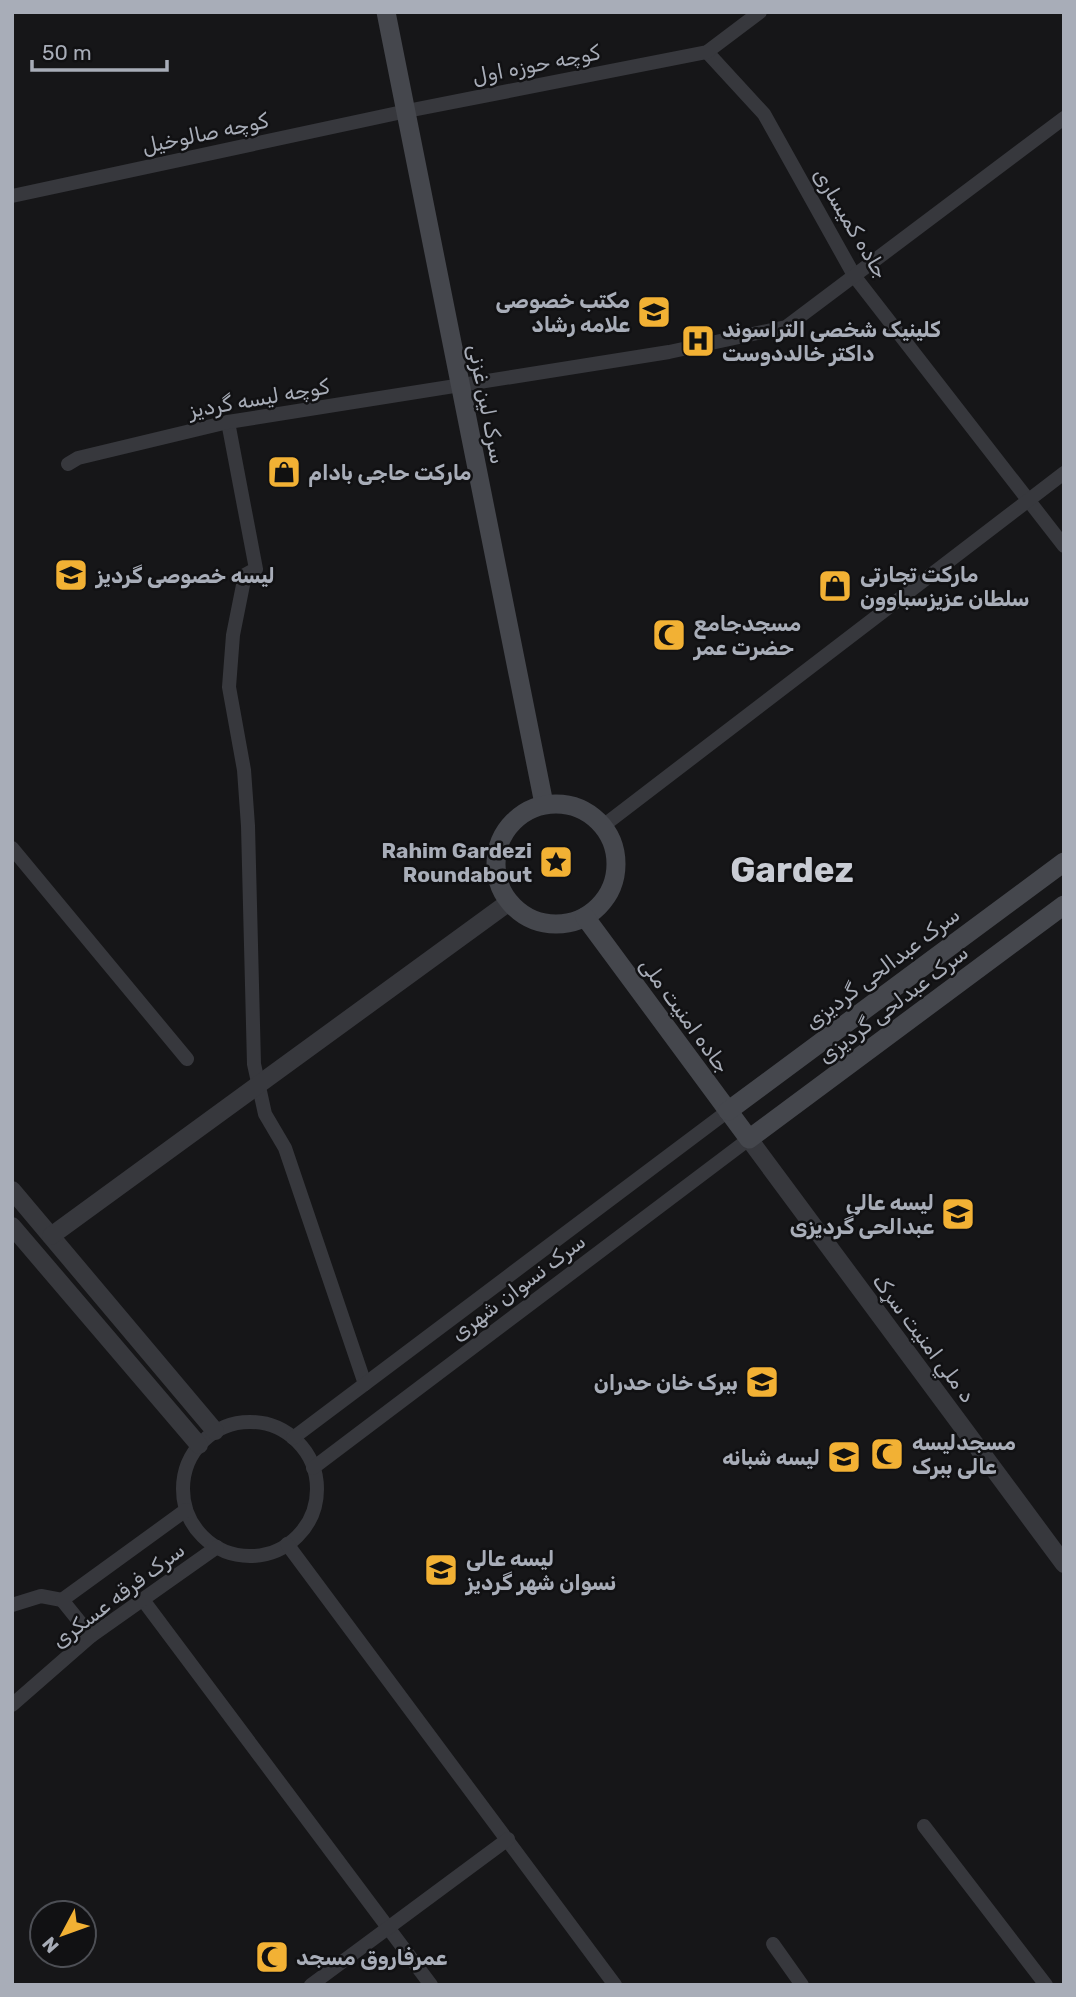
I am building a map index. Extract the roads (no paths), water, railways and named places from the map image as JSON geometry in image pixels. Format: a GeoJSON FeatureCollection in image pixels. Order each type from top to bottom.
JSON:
{"type":"FeatureCollection","features":[{"type":"Feature","properties":{"kind":"main road","name":"سرک لین غزنی"},"geometry":{"type":"LineString","coordinates":[[386,12],[544,804]]}},
{"type":"Feature","properties":{"kind":"main road"},"geometry":{"type":"LineString","coordinates":[[544,804],[566,804],[587,812],[603,826],[613,845],[617,866],[612,887],[601,904],[585,917],[565,924],[544,923],[524,916],[509,902],[499,884],[495,863],[499,843],[509,825],[525,811],[544,804]]}},
{"type":"Feature","properties":{"kind":"main road","name":"سرک عبدالحی گردیزی"},"geometry":{"type":"LineString","coordinates":[[728,1111],[1064,862]]}},
{"type":"Feature","properties":{"kind":"main road","name":"سرک عبدلحی گردیزی"},"geometry":{"type":"LineString","coordinates":[[748,1139],[1064,905]]}},
{"type":"Feature","properties":{"kind":"main road","name":"جاده امنیت ملی"},"geometry":{"type":"LineString","coordinates":[[585,917],[748,1139]]}},
{"type":"Feature","properties":{"kind":"street"},"geometry":{"type":"LineString","coordinates":[[707,52],[760,12]]}},
{"type":"Feature","properties":{"kind":"street","name":"کوچه حوزه اول"},"geometry":{"type":"LineString","coordinates":[[407,111],[707,52]]}},
{"type":"Feature","properties":{"kind":"street","name":"جاده کمیساری"},"geometry":{"type":"LineString","coordinates":[[707,52],[764,114],[855,277],[1064,546]]}},
{"type":"Feature","properties":{"kind":"street","name":"کوچه صالوخیل"},"geometry":{"type":"LineString","coordinates":[[12,195],[407,111]]}},
{"type":"Feature","properties":{"kind":"street","name":"کوچه لیسه گردیز"},"geometry":{"type":"LineString","coordinates":[[68,464],[78,458],[228,422],[669,352],[786,327],[1064,118]]}},
{"type":"Feature","properties":{"kind":"street"},"geometry":{"type":"LineString","coordinates":[[228,422],[256,569],[245,575],[233,635],[229,687],[244,769],[248,826],[254,1064],[265,1114],[285,1148],[365,1384]]}},
{"type":"Feature","properties":{"kind":"street"},"geometry":{"type":"LineString","coordinates":[[603,826],[1064,473]]}},
{"type":"Feature","properties":{"kind":"street"},"geometry":{"type":"LineString","coordinates":[[12,848],[187,1059]]}},
{"type":"Feature","properties":{"kind":"street"},"geometry":{"type":"LineString","coordinates":[[51,1236],[509,902]]}},
{"type":"Feature","properties":{"kind":"street","name":"سرک نسوان شهری"},"geometry":{"type":"LineString","coordinates":[[293,1438],[728,1111]]}},
{"type":"Feature","properties":{"kind":"street","name":"سرک نسوان شهری"},"geometry":{"type":"LineString","coordinates":[[313,1468],[748,1139]]}},
{"type":"Feature","properties":{"kind":"street","name":"د ملي امنیت سړک"},"geometry":{"type":"LineString","coordinates":[[748,1139],[1064,1564]]}},
{"type":"Feature","properties":{"kind":"street"},"geometry":{"type":"LineString","coordinates":[[12,1190],[215,1431]]}},
{"type":"Feature","properties":{"kind":"street"},"geometry":{"type":"LineString","coordinates":[[12,1226],[199,1445]]}},
{"type":"Feature","properties":{"kind":"street"},"geometry":{"type":"LineString","coordinates":[[255,1422],[275,1427],[293,1438],[305,1451],[313,1468],[317,1487],[315,1506],[307,1524],[287,1544],[266,1554],[250,1556],[217,1547],[199,1531],[186,1510],[184,1476],[199,1445],[215,1431],[234,1423],[255,1422]]}},
{"type":"Feature","properties":{"kind":"street"},"geometry":{"type":"LineString","coordinates":[[62,1600],[186,1510]]}},
{"type":"Feature","properties":{"kind":"street"},"geometry":{"type":"LineString","coordinates":[[287,1544],[615,1985]]}},
{"type":"Feature","properties":{"kind":"street","name":"سرک فرقه عسکری"},"geometry":{"type":"LineString","coordinates":[[12,1705],[91,1636],[217,1547]]}},
{"type":"Feature","properties":{"kind":"street"},"geometry":{"type":"LineString","coordinates":[[12,1605],[41,1596],[62,1600],[91,1636]]}},
{"type":"Feature","properties":{"kind":"street"},"geometry":{"type":"LineString","coordinates":[[143,1600],[431,1985]]}},
{"type":"Feature","properties":{"kind":"street"},"geometry":{"type":"LineString","coordinates":[[924,1826],[1046,1985]]}},
{"type":"Feature","properties":{"kind":"street"},"geometry":{"type":"LineString","coordinates":[[311,1985],[508,1839]]}},
{"type":"Feature","properties":{"kind":"street"},"geometry":{"type":"LineString","coordinates":[[773,1944],[802,1985]]}},
{"type":"Feature","properties":{"kind":"place","name":"مکتب خصوصی علامه رشاد"},"geometry":{"type":"Point","coordinates":[654,312]}},
{"type":"Feature","properties":{"kind":"place","name":"کلینیک شخصی التراسوند داکتر خالددوست"},"geometry":{"type":"Point","coordinates":[698,341]}},
{"type":"Feature","properties":{"kind":"place","name":"مارکت حاجی بادام"},"geometry":{"type":"Point","coordinates":[284,472]}},
{"type":"Feature","properties":{"kind":"place","name":"لیسه خصوصی گردیز"},"geometry":{"type":"Point","coordinates":[71,575]}},
{"type":"Feature","properties":{"kind":"place","name":"مارکت تجارتی سلطان عزیزسباوون"},"geometry":{"type":"Point","coordinates":[835,586]}},
{"type":"Feature","properties":{"kind":"place","name":"مسجدجامع حضرت عمر"},"geometry":{"type":"Point","coordinates":[669,635]}},
{"type":"Feature","properties":{"kind":"place","name":"Rahim Gardezi Roundabout"},"geometry":{"type":"Point","coordinates":[556,862]}},
{"type":"Feature","properties":{"kind":"place","name":"لیسه عالی عبدالحی گردیزی"},"geometry":{"type":"Point","coordinates":[958,1214]}},
{"type":"Feature","properties":{"kind":"place","name":"ببرک خان حدران"},"geometry":{"type":"Point","coordinates":[762,1382]}},
{"type":"Feature","properties":{"kind":"place","name":"مسجدلیسه عالی ببرک"},"geometry":{"type":"Point","coordinates":[887,1454]}},
{"type":"Feature","properties":{"kind":"place","name":"لیسه شبانه"},"geometry":{"type":"Point","coordinates":[844,1457]}},
{"type":"Feature","properties":{"kind":"place","name":"لیسه عالی نسوان شهر گردیز"},"geometry":{"type":"Point","coordinates":[441,1570]}},
{"type":"Feature","properties":{"kind":"place","name":"عمرفاروق مسجد"},"geometry":{"type":"Point","coordinates":[272,1957]}},
{"type":"Feature","properties":{"kind":"district","name":"Gardez"},"geometry":{"type":"Point","coordinates":[792,870]}}]}
